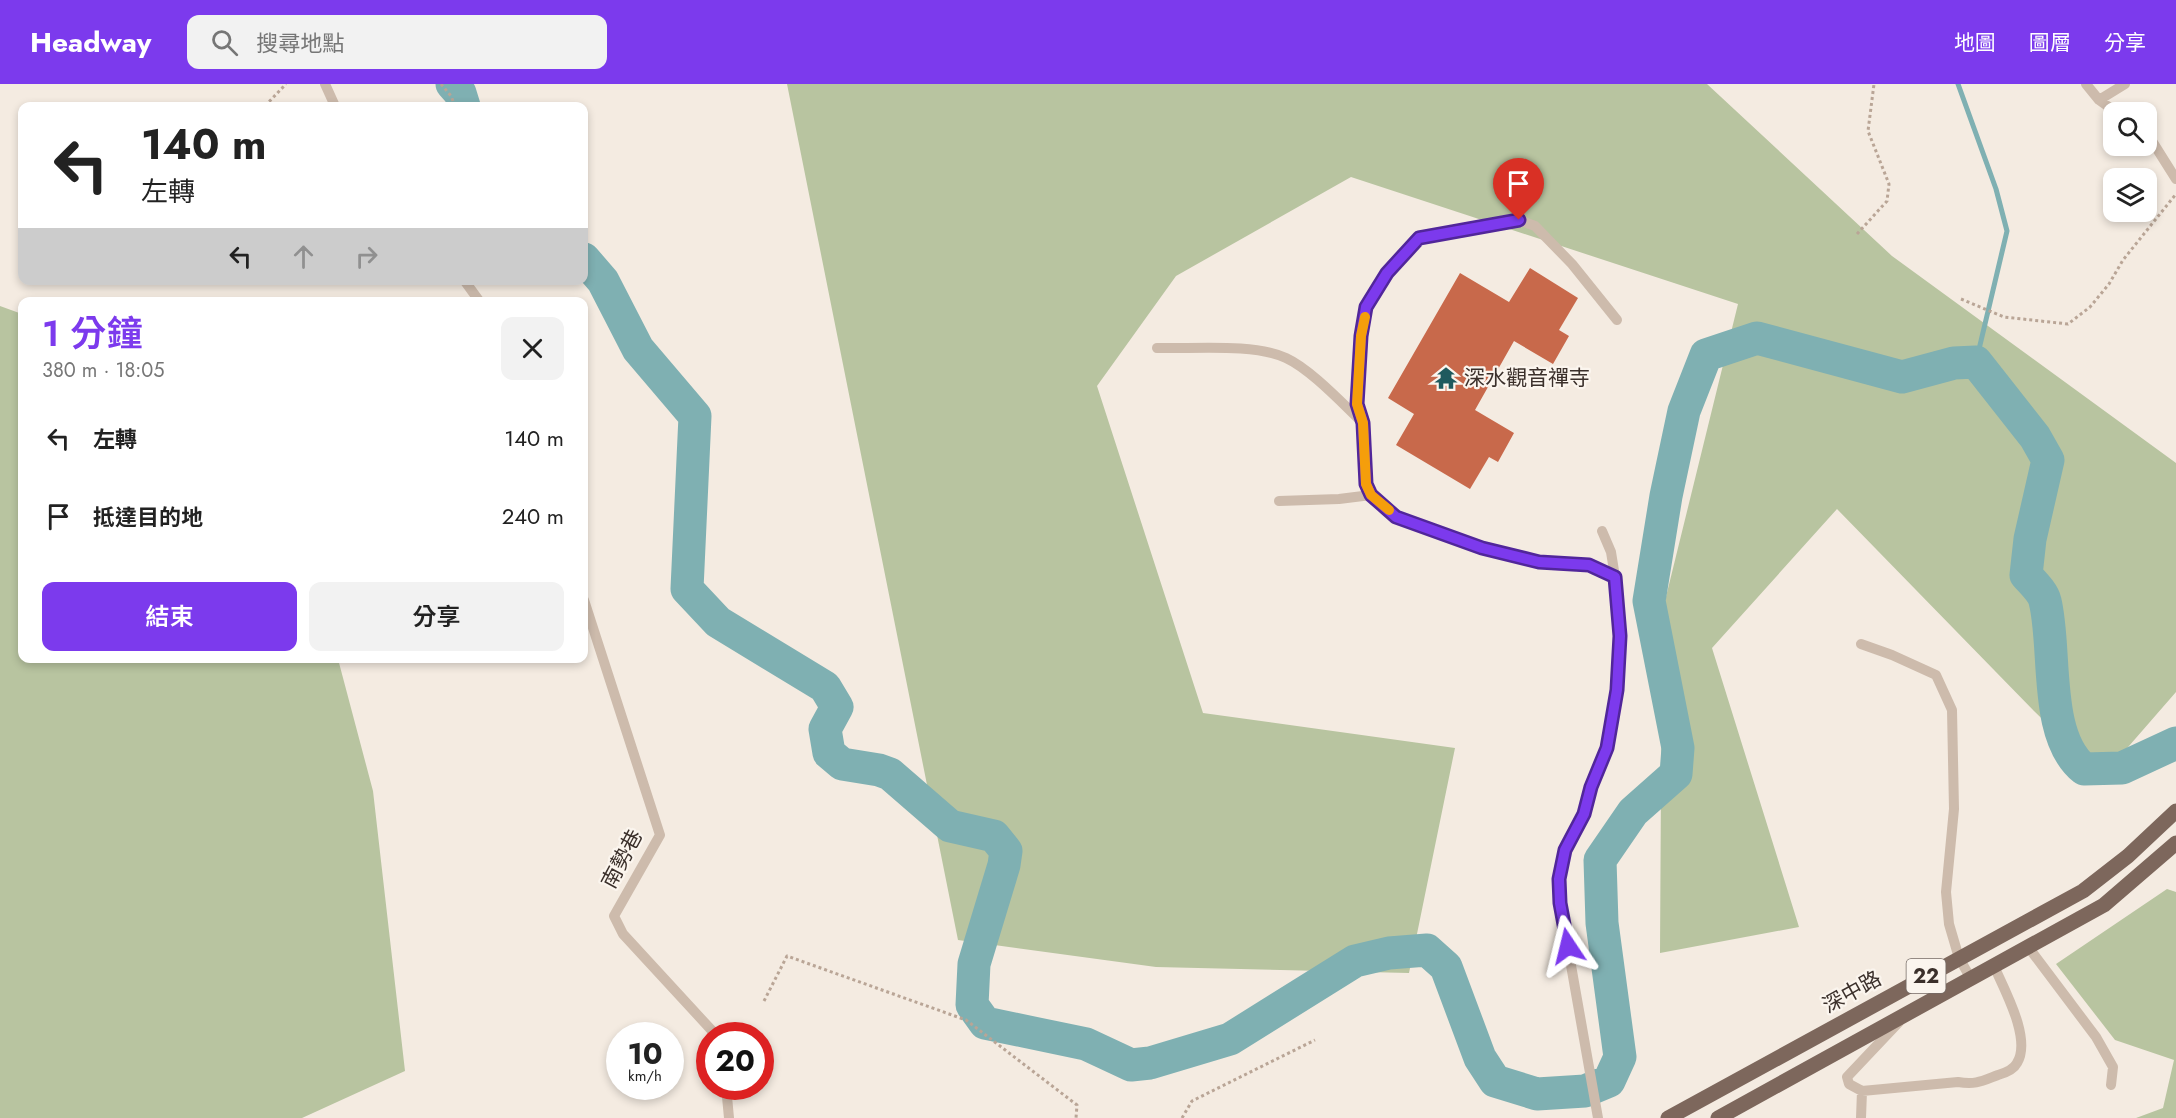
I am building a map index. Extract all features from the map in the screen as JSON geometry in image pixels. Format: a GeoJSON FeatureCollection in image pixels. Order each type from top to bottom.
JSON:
{"type":"FeatureCollection","features":[{"type":"Feature","properties":{"kind":"main road","name":"深中路"},"geometry":{"type":"LineString","coordinates":[[1668,1118],[2083,891],[2128,856],[2173,814]]}},
{"type":"Feature","properties":{"kind":"main road","name":"22"},"geometry":{"type":"LineString","coordinates":[[1718,1118],[2104,905],[2176,843]]}},
{"type":"Feature","properties":{"kind":"lane"},"geometry":{"type":"LineString","coordinates":[[325,84],[333,102]]}},
{"type":"Feature","properties":{"kind":"lane"},"geometry":{"type":"LineString","coordinates":[[2086,84],[2103,103]]}},
{"type":"Feature","properties":{"kind":"lane"},"geometry":{"type":"LineString","coordinates":[[2099,100],[2125,84]]}},
{"type":"Feature","properties":{"kind":"lane"},"geometry":{"type":"LineString","coordinates":[[2157,149],[2176,178]]}},
{"type":"Feature","properties":{"kind":"lane"},"geometry":{"type":"LineString","coordinates":[[1615,577],[1589,565],[1539,562],[1482,548],[1396,517],[1371,495],[1366,484],[1363,423],[1357,404],[1361,336],[1366,307],[1387,273],[1419,238],[1519,220],[1534,226],[1572,264],[1617,320]]}},
{"type":"Feature","properties":{"kind":"lane"},"geometry":{"type":"LineString","coordinates":[[1157,348],[1260,350],[1287,358],[1320,383],[1363,423]]}},
{"type":"Feature","properties":{"kind":"lane"},"geometry":{"type":"LineString","coordinates":[[1279,501],[1339,499],[1371,495]]}},
{"type":"Feature","properties":{"kind":"lane"},"geometry":{"type":"LineString","coordinates":[[1598,1118],[1560,903],[1559,879],[1565,850],[1584,814],[1591,787],[1607,748],[1617,690],[1620,636],[1615,577],[1611,552],[1602,531]]}},
{"type":"Feature","properties":{"kind":"lane","name":"南勢巷"},"geometry":{"type":"LineString","coordinates":[[588,612],[660,835],[614,916],[623,934],[704,1022]]}},
{"type":"Feature","properties":{"kind":"lane"},"geometry":{"type":"LineString","coordinates":[[1861,644],[1936,675],[1952,710],[1954,809],[1946,892],[1949,924],[1959,958],[1970,977]]}},
{"type":"Feature","properties":{"kind":"lane"},"geometry":{"type":"LineString","coordinates":[[2029,948],[2096,1037],[2113,1067],[2111,1085]]}},
{"type":"Feature","properties":{"kind":"lane"},"geometry":{"type":"LineString","coordinates":[[1910,1011],[1847,1077],[1849,1084],[1862,1091],[1959,1082],[1973,1085],[2007,1072],[2017,1064],[2022,1051],[2014,1011],[1994,966]]}},
{"type":"Feature","properties":{"kind":"lane"},"geometry":{"type":"LineString","coordinates":[[1861,1118],[1862,1091]]}},
{"type":"Feature","properties":{"kind":"lane"},"geometry":{"type":"LineString","coordinates":[[727,1100],[729,1118]]}},
{"type":"Feature","properties":{"kind":"path"},"geometry":{"type":"LineString","coordinates":[[269,102],[286,84]]}},
{"type":"Feature","properties":{"kind":"path"},"geometry":{"type":"LineString","coordinates":[[441,84],[453,102]]}},
{"type":"Feature","properties":{"kind":"path"},"geometry":{"type":"LineString","coordinates":[[1857,234],[1887,201],[1889,184],[1868,131],[1874,84]]}},
{"type":"Feature","properties":{"kind":"path"},"geometry":{"type":"LineString","coordinates":[[1961,299],[2004,317],[2068,324],[2090,307],[2109,284],[2123,260],[2176,194]]}},
{"type":"Feature","properties":{"kind":"path"},"geometry":{"type":"LineString","coordinates":[[764,1001],[787,956],[966,1020],[1077,1105],[1076,1118]]}},
{"type":"Feature","properties":{"kind":"path"},"geometry":{"type":"LineString","coordinates":[[1182,1118],[1192,1101],[1315,1040]]}},
{"type":"Feature","properties":{"kind":"green space"},"geometry":{"type":"Polygon","coordinates":[[[787,84],[1707,84],[1892,256],[2176,463],[2176,692],[2102,777],[2034,711],[1837,509],[1712,648],[1799,927],[1660,953],[1662,613],[1738,304],[1351,177],[1176,276],[1097,386],[1203,713],[1455,748],[1409,973],[1156,967],[958,940],[787,84]]]}},
{"type":"Feature","properties":{"kind":"green space"},"geometry":{"type":"Polygon","coordinates":[[[0,306],[18,313],[18,663],[339,663],[373,791],[405,1071],[302,1118],[0,1118],[0,306]]]}},
{"type":"Feature","properties":{"kind":"green space"},"geometry":{"type":"Polygon","coordinates":[[[2167,889],[2176,892],[2176,1118],[2136,1118],[2163,1108],[2174,1060],[2115,1040],[2056,964],[2167,889]]]}},
{"type":"Feature","properties":{"kind":"building","name":"深水觀音禪寺"},"geometry":{"type":"Polygon","coordinates":[[[1530,268],[1578,298],[1559,330],[1569,336],[1553,364],[1514,341],[1475,410],[1514,433],[1498,462],[1489,457],[1470,489],[1396,445],[1414,414],[1388,398],[1460,273],[1509,302],[1530,268]]]}},
{"type":"Feature","properties":{"kind":"waterway"},"geometry":{"type":"LineString","coordinates":[[452,84],[460,93],[463,102]]}},
{"type":"Feature","properties":{"kind":"waterway"},"geometry":{"type":"LineString","coordinates":[[1958,84],[1996,189],[2007,231],[1976,362]]}},
{"type":"Feature","properties":{"kind":"waterway"},"geometry":{"type":"LineString","coordinates":[[588,264],[603,281],[638,349],[695,416],[687,589],[718,622],[825,687],[837,707],[825,729],[829,753],[842,764],[890,774],[950,826],[994,836],[1006,851],[1004,865],[974,964],[972,1005],[985,1023],[1086,1044],[1131,1065],[1150,1063],[1230,1039],[1355,961],[1389,953],[1427,950],[1446,967],[1480,1058],[1495,1081],[1537,1094],[1585,1091],[1609,1081],[1620,1057],[1602,923],[1600,860],[1633,812],[1676,774],[1678,748],[1649,601],[1666,496],[1684,411],[1706,355],[1757,338],[1902,377],[1954,363],[1976,362],[2035,437],[2048,460],[2030,539],[2026,575],[2040,591],[2045,601],[2057,714],[2062,736],[2071,754],[2084,769],[2122,768],[2176,743]]}},
{"type":"Feature","properties":{"kind":"slow traffic"},"geometry":{"type":"LineString","coordinates":[[1365,317],[1361,336],[1357,404],[1363,423],[1366,484],[1371,495],[1389,510]]}},
{"type":"Feature","properties":{"kind":"place","name":"深水觀音禪寺"},"geometry":{"type":"Point","coordinates":[1446,378]}},
{"type":"Feature","properties":{"kind":"route"},"geometry":{"type":"LineString","coordinates":[[1519,220],[1419,238],[1387,273],[1366,307],[1361,336],[1357,404],[1363,423],[1366,484],[1371,495],[1396,517],[1482,548],[1539,562],[1589,565],[1615,577],[1620,636],[1617,690],[1607,748],[1591,787],[1584,814],[1565,850],[1559,879],[1560,903],[1568,946]]}}]}
